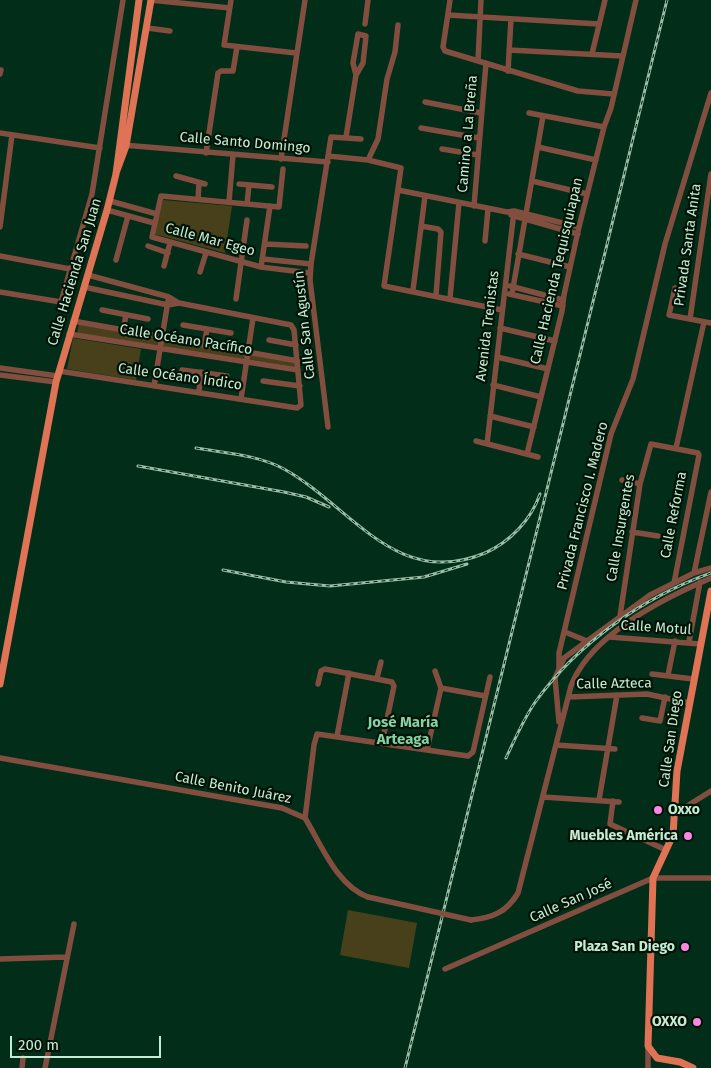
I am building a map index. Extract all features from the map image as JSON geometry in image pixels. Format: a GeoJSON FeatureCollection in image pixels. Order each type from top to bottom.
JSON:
{"type":"FeatureCollection","features":[{"type":"Feature","properties":{"kind":"main road","name":"Calle Hacienda San Juan"},"geometry":{"type":"LineString","coordinates":[[116,174],[118,145],[139,0]]}},
{"type":"Feature","properties":{"kind":"main road","name":"Calle Hacienda San Juan"},"geometry":{"type":"LineString","coordinates":[[0,684],[58,377],[110,201],[116,174],[126,146],[151,0]]}},
{"type":"Feature","properties":{"kind":"main road","name":"Calle San Diego"},"geometry":{"type":"LineString","coordinates":[[648,1046],[653,878],[673,835],[676,813],[677,771],[711,592]]}},
{"type":"Feature","properties":{"kind":"main road"},"geometry":{"type":"LineString","coordinates":[[648,1046],[657,1058],[680,1062],[693,1068]]}},
{"type":"Feature","properties":{"kind":"street"},"geometry":{"type":"LineString","coordinates":[[0,292],[61,302],[92,194],[123,0]]}},
{"type":"Feature","properties":{"kind":"street"},"geometry":{"type":"LineString","coordinates":[[151,0],[230,8]]}},
{"type":"Feature","properties":{"kind":"street"},"geometry":{"type":"LineString","coordinates":[[231,0],[223,43],[225,46],[296,53]]}},
{"type":"Feature","properties":{"kind":"street"},"geometry":{"type":"LineString","coordinates":[[281,159],[304,0]]}},
{"type":"Feature","properties":{"kind":"street"},"geometry":{"type":"LineString","coordinates":[[365,24],[368,0]]}},
{"type":"Feature","properties":{"kind":"street"},"geometry":{"type":"LineString","coordinates":[[450,0],[444,50],[578,91],[613,94]]}},
{"type":"Feature","properties":{"kind":"street"},"geometry":{"type":"LineString","coordinates":[[478,61],[481,0]]}},
{"type":"Feature","properties":{"kind":"street"},"geometry":{"type":"LineString","coordinates":[[592,54],[605,0]]}},
{"type":"Feature","properties":{"kind":"street","name":"Calle Hacienda Tequisquiapan"},"geometry":{"type":"LineString","coordinates":[[527,454],[555,341],[578,231],[604,127],[611,108],[636,0]]}},
{"type":"Feature","properties":{"kind":"street"},"geometry":{"type":"LineString","coordinates":[[448,15],[599,24]]}},
{"type":"Feature","properties":{"kind":"street"},"geometry":{"type":"LineString","coordinates":[[508,71],[511,19]]}},
{"type":"Feature","properties":{"kind":"street"},"geometry":{"type":"LineString","coordinates":[[368,160],[378,140],[387,79],[395,52],[398,25]]}},
{"type":"Feature","properties":{"kind":"street"},"geometry":{"type":"LineString","coordinates":[[146,28],[170,31]]}},
{"type":"Feature","properties":{"kind":"street"},"geometry":{"type":"LineString","coordinates":[[356,75],[353,65],[358,34],[366,36],[364,55],[362,66],[356,75],[346,138],[361,139]]}},
{"type":"Feature","properties":{"kind":"street"},"geometry":{"type":"LineString","coordinates":[[206,152],[218,74],[221,71],[233,71],[237,47]]}},
{"type":"Feature","properties":{"kind":"street"},"geometry":{"type":"LineString","coordinates":[[509,50],[622,56]]}},
{"type":"Feature","properties":{"kind":"street"},"geometry":{"type":"LineString","coordinates":[[354,54],[364,55]]}},
{"type":"Feature","properties":{"kind":"street","name":"Camino a La Breña"},"geometry":{"type":"LineString","coordinates":[[474,206],[486,63]]}},
{"type":"Feature","properties":{"kind":"street"},"geometry":{"type":"LineString","coordinates":[[0,74],[1,70]]}},
{"type":"Feature","properties":{"kind":"street","name":"Privada Francisco I. Madero"},"geometry":{"type":"LineString","coordinates":[[560,729],[556,678],[559,653],[611,434],[632,379],[665,244],[711,94]]}},
{"type":"Feature","properties":{"kind":"street"},"geometry":{"type":"LineString","coordinates":[[425,102],[481,113]]}},
{"type":"Feature","properties":{"kind":"street"},"geometry":{"type":"LineString","coordinates":[[529,113],[604,127]]}},
{"type":"Feature","properties":{"kind":"street"},"geometry":{"type":"LineString","coordinates":[[512,294],[543,116]]}},
{"type":"Feature","properties":{"kind":"street"},"geometry":{"type":"LineString","coordinates":[[421,128],[479,138]]}},
{"type":"Feature","properties":{"kind":"street"},"geometry":{"type":"LineString","coordinates":[[0,133],[100,148]]}},
{"type":"Feature","properties":{"kind":"street"},"geometry":{"type":"LineString","coordinates":[[0,227],[12,135]]}},
{"type":"Feature","properties":{"kind":"street","name":"Calle San Agustín"},"geometry":{"type":"LineString","coordinates":[[328,427],[310,273],[331,136],[346,138]]}},
{"type":"Feature","properties":{"kind":"street","name":"Calle Santo Domingo"},"geometry":{"type":"LineString","coordinates":[[118,145],[281,159],[368,160],[399,167],[401,170],[398,190]]}},
{"type":"Feature","properties":{"kind":"street"},"geometry":{"type":"LineString","coordinates":[[538,146],[596,160]]}},
{"type":"Feature","properties":{"kind":"street"},"geometry":{"type":"LineString","coordinates":[[442,149],[478,155]]}},
{"type":"Feature","properties":{"kind":"street"},"geometry":{"type":"LineString","coordinates":[[229,202],[233,155]]}},
{"type":"Feature","properties":{"kind":"street"},"geometry":{"type":"LineString","coordinates":[[107,210],[154,223],[161,196],[270,206],[280,205],[282,169]]}},
{"type":"Feature","properties":{"kind":"street","name":"Privada Santa Anita"},"geometry":{"type":"LineString","coordinates":[[690,319],[711,174]]}},
{"type":"Feature","properties":{"kind":"street"},"geometry":{"type":"LineString","coordinates":[[176,176],[202,184],[198,200]]}},
{"type":"Feature","properties":{"kind":"street"},"geometry":{"type":"LineString","coordinates":[[532,181],[587,194]]}},
{"type":"Feature","properties":{"kind":"street"},"geometry":{"type":"LineString","coordinates":[[239,184],[272,187]]}},
{"type":"Feature","properties":{"kind":"street"},"geometry":{"type":"LineString","coordinates":[[247,204],[249,185]]}},
{"type":"Feature","properties":{"kind":"street"},"geometry":{"type":"LineString","coordinates":[[502,310],[413,290],[384,286],[398,190],[507,212],[578,231]]}},
{"type":"Feature","properties":{"kind":"street"},"geometry":{"type":"LineString","coordinates":[[413,290],[425,196]]}},
{"type":"Feature","properties":{"kind":"street"},"geometry":{"type":"LineString","coordinates":[[110,201],[157,214]]}},
{"type":"Feature","properties":{"kind":"street"},"geometry":{"type":"LineString","coordinates":[[450,298],[459,203]]}},
{"type":"Feature","properties":{"kind":"street"},"geometry":{"type":"LineString","coordinates":[[261,268],[270,206]]}},
{"type":"Feature","properties":{"kind":"street"},"geometry":{"type":"LineString","coordinates":[[485,241],[488,208]]}},
{"type":"Feature","properties":{"kind":"street","name":"Avenida Trenistas"},"geometry":{"type":"LineString","coordinates":[[487,444],[514,214]]}},
{"type":"Feature","properties":{"kind":"street"},"geometry":{"type":"LineString","coordinates":[[116,260],[128,216]]}},
{"type":"Feature","properties":{"kind":"street"},"geometry":{"type":"LineString","coordinates":[[236,299],[247,220]]}},
{"type":"Feature","properties":{"kind":"street","name":"Calle Mar Egeo"},"geometry":{"type":"LineString","coordinates":[[154,223],[152,237],[170,243],[261,268],[310,273]]}},
{"type":"Feature","properties":{"kind":"street"},"geometry":{"type":"LineString","coordinates":[[421,226],[438,229],[441,232],[436,295]]}},
{"type":"Feature","properties":{"kind":"street"},"geometry":{"type":"LineString","coordinates":[[164,266],[170,243]]}},
{"type":"Feature","properties":{"kind":"street"},"geometry":{"type":"LineString","coordinates":[[265,244],[306,246]]}},
{"type":"Feature","properties":{"kind":"street"},"geometry":{"type":"LineString","coordinates":[[148,246],[168,253]]}},
{"type":"Feature","properties":{"kind":"street"},"geometry":{"type":"LineString","coordinates":[[200,272],[206,253]]}},
{"type":"Feature","properties":{"kind":"street"},"geometry":{"type":"LineString","coordinates":[[518,254],[570,267]]}},
{"type":"Feature","properties":{"kind":"street"},"geometry":{"type":"LineString","coordinates":[[0,256],[70,269]]}},
{"type":"Feature","properties":{"kind":"street"},"geometry":{"type":"LineString","coordinates":[[263,259],[311,264]]}},
{"type":"Feature","properties":{"kind":"street"},"geometry":{"type":"LineString","coordinates":[[88,275],[169,297],[179,303],[291,325],[294,330],[300,386],[263,381]]}},
{"type":"Feature","properties":{"kind":"street"},"geometry":{"type":"LineString","coordinates":[[505,285],[563,303]]}},
{"type":"Feature","properties":{"kind":"street"},"geometry":{"type":"LineString","coordinates":[[84,287],[168,305],[179,303]]}},
{"type":"Feature","properties":{"kind":"street"},"geometry":{"type":"LineString","coordinates":[[675,288],[669,315],[708,322],[676,448]]}},
{"type":"Feature","properties":{"kind":"street"},"geometry":{"type":"LineString","coordinates":[[504,293],[563,303]]}},
{"type":"Feature","properties":{"kind":"street"},"geometry":{"type":"LineString","coordinates":[[154,386],[169,297]]}},
{"type":"Feature","properties":{"kind":"street"},"geometry":{"type":"LineString","coordinates":[[102,310],[148,319]]}},
{"type":"Feature","properties":{"kind":"street"},"geometry":{"type":"LineString","coordinates":[[123,331],[126,315]]}},
{"type":"Feature","properties":{"kind":"street"},"geometry":{"type":"LineString","coordinates":[[241,399],[253,318]]}},
{"type":"Feature","properties":{"kind":"street","name":"Calle Océano Pacífico"},"geometry":{"type":"LineString","coordinates":[[73,321],[162,339],[298,361]]}},
{"type":"Feature","properties":{"kind":"street"},"geometry":{"type":"LineString","coordinates":[[183,326],[231,333]]}},
{"type":"Feature","properties":{"kind":"street"},"geometry":{"type":"LineString","coordinates":[[500,328],[555,341]]}},
{"type":"Feature","properties":{"kind":"street"},"geometry":{"type":"LineString","coordinates":[[204,346],[207,330]]}},
{"type":"Feature","properties":{"kind":"street","name":"Calle Océano Pacífico"},"geometry":{"type":"LineString","coordinates":[[70,334],[298,370]]}},
{"type":"Feature","properties":{"kind":"street"},"geometry":{"type":"LineString","coordinates":[[270,340],[296,346]]}},
{"type":"Feature","properties":{"kind":"street"},"geometry":{"type":"LineString","coordinates":[[497,357],[548,369]]}},
{"type":"Feature","properties":{"kind":"street"},"geometry":{"type":"LineString","coordinates":[[0,368],[58,377]]}},
{"type":"Feature","properties":{"kind":"street"},"geometry":{"type":"LineString","coordinates":[[182,370],[227,376]]}},
{"type":"Feature","properties":{"kind":"street"},"geometry":{"type":"LineString","coordinates":[[199,392],[201,372]]}},
{"type":"Feature","properties":{"kind":"street"},"geometry":{"type":"LineString","coordinates":[[0,375],[58,377]]}},
{"type":"Feature","properties":{"kind":"street","name":"Calle Océano Índico"},"geometry":{"type":"LineString","coordinates":[[58,377],[154,386],[297,408],[302,405],[300,386]]}},
{"type":"Feature","properties":{"kind":"street"},"geometry":{"type":"LineString","coordinates":[[493,385],[541,397]]}},
{"type":"Feature","properties":{"kind":"street"},"geometry":{"type":"LineString","coordinates":[[490,416],[534,427]]}},
{"type":"Feature","properties":{"kind":"street"},"geometry":{"type":"LineString","coordinates":[[476,441],[538,457]]}},
{"type":"Feature","properties":{"kind":"street","name":"Calle Insurgentes"},"geometry":{"type":"LineString","coordinates":[[620,616],[640,484],[651,444],[676,448]]}},
{"type":"Feature","properties":{"kind":"street","name":"Calle Reforma"},"geometry":{"type":"LineString","coordinates":[[674,583],[698,453],[676,448]]}},
{"type":"Feature","properties":{"kind":"street"},"geometry":{"type":"LineString","coordinates":[[622,480],[640,484]]}},
{"type":"Feature","properties":{"kind":"street"},"geometry":{"type":"LineString","coordinates":[[694,573],[711,492]]}},
{"type":"Feature","properties":{"kind":"street"},"geometry":{"type":"LineString","coordinates":[[632,532],[658,536]]}},
{"type":"Feature","properties":{"kind":"street"},"geometry":{"type":"LineString","coordinates":[[558,668],[564,658],[650,595],[694,573],[711,568]]}},
{"type":"Feature","properties":{"kind":"street","name":"Calle Benito Juárez"},"geometry":{"type":"LineString","coordinates":[[0,758],[282,808],[305,818],[345,883],[356,892],[368,897],[471,920],[493,917],[512,904],[522,882],[560,729],[574,679],[582,664],[610,637],[652,605],[711,578]]}},
{"type":"Feature","properties":{"kind":"street"},"geometry":{"type":"LineString","coordinates":[[689,642],[700,582]]}},
{"type":"Feature","properties":{"kind":"street"},"geometry":{"type":"LineString","coordinates":[[565,632],[587,641]]}},
{"type":"Feature","properties":{"kind":"street","name":"Calle Motul"},"geometry":{"type":"LineString","coordinates":[[610,637],[700,644]]}},
{"type":"Feature","properties":{"kind":"street"},"geometry":{"type":"LineString","coordinates":[[668,675],[675,641]]}},
{"type":"Feature","properties":{"kind":"street"},"geometry":{"type":"LineString","coordinates":[[377,678],[381,662]]}},
{"type":"Feature","properties":{"kind":"street"},"geometry":{"type":"LineString","coordinates":[[318,684],[320,671],[325,669],[388,680],[394,686],[382,743]]}},
{"type":"Feature","properties":{"kind":"street"},"geometry":{"type":"LineString","coordinates":[[427,750],[441,688],[435,671]]}},
{"type":"Feature","properties":{"kind":"street"},"geometry":{"type":"LineString","coordinates":[[337,736],[349,673]]}},
{"type":"Feature","properties":{"kind":"street"},"geometry":{"type":"LineString","coordinates":[[652,674],[693,679]]}},
{"type":"Feature","properties":{"kind":"street"},"geometry":{"type":"LineString","coordinates":[[305,818],[317,734],[468,756],[490,677]]}},
{"type":"Feature","properties":{"kind":"street"},"geometry":{"type":"LineString","coordinates":[[441,688],[485,696]]}},
{"type":"Feature","properties":{"kind":"street","name":"Calle Azteca"},"geometry":{"type":"LineString","coordinates":[[569,697],[647,694],[689,703]]}},
{"type":"Feature","properties":{"kind":"street"},"geometry":{"type":"LineString","coordinates":[[599,800],[617,695]]}},
{"type":"Feature","properties":{"kind":"street"},"geometry":{"type":"LineString","coordinates":[[642,718],[660,721],[665,697]]}},
{"type":"Feature","properties":{"kind":"street"},"geometry":{"type":"LineString","coordinates":[[556,745],[615,749]]}},
{"type":"Feature","properties":{"kind":"street"},"geometry":{"type":"LineString","coordinates":[[676,813],[711,791]]}},
{"type":"Feature","properties":{"kind":"street"},"geometry":{"type":"LineString","coordinates":[[543,797],[616,801],[610,824],[666,850]]}},
{"type":"Feature","properties":{"kind":"street","name":"Calle San José"},"geometry":{"type":"LineString","coordinates":[[445,969],[653,878],[711,878]]}},
{"type":"Feature","properties":{"kind":"street"},"geometry":{"type":"LineString","coordinates":[[45,1068],[74,924]]}},
{"type":"Feature","properties":{"kind":"street"},"geometry":{"type":"LineString","coordinates":[[0,959],[66,957]]}},
{"type":"Feature","properties":{"kind":"street","name":"Calle San Diego"},"geometry":{"type":"LineString","coordinates":[[648,1046],[648,1068]]}},
{"type":"Feature","properties":{"kind":"street"},"geometry":{"type":"LineString","coordinates":[[22,1068],[23,1058]]}},
{"type":"Feature","properties":{"kind":"street"},"geometry":{"type":"LineString","coordinates":[[648,1058],[652,1068]]}},
{"type":"Feature","properties":{"kind":"shaded area"},"geometry":{"type":"Polygon","coordinates":[[[163,200],[232,206],[225,253],[154,234],[163,200]]]}},
{"type":"Feature","properties":{"kind":"shaded area"},"geometry":{"type":"Polygon","coordinates":[[[79,324],[296,363],[297,367],[77,333],[79,324]]]}},
{"type":"Feature","properties":{"kind":"shaded area"},"geometry":{"type":"Polygon","coordinates":[[[73,338],[141,349],[136,380],[67,369],[73,338]]]}},
{"type":"Feature","properties":{"kind":"shaded area"},"geometry":{"type":"Polygon","coordinates":[[[348,910],[417,923],[409,968],[340,955],[348,910]]]}},
{"type":"Feature","properties":{"kind":"railway"},"geometry":{"type":"LineString","coordinates":[[405,1068],[667,0]]}},
{"type":"Feature","properties":{"kind":"railway"},"geometry":{"type":"LineString","coordinates":[[196,448],[230,453],[274,464],[308,485],[376,539],[400,552],[425,561],[454,562],[485,553],[503,543],[525,521],[540,494]]}},
{"type":"Feature","properties":{"kind":"railway"},"geometry":{"type":"LineString","coordinates":[[138,466],[284,492],[306,497],[329,507]]}},
{"type":"Feature","properties":{"kind":"railway"},"geometry":{"type":"LineString","coordinates":[[223,570],[286,582],[330,586],[424,577],[467,564]]}},
{"type":"Feature","properties":{"kind":"railway"},"geometry":{"type":"LineString","coordinates":[[506,758],[536,701],[553,680],[592,641],[614,624],[661,595],[711,573]]}},
{"type":"Feature","properties":{"kind":"place","name":"Oxxo"},"geometry":{"type":"Point","coordinates":[658,810]}},
{"type":"Feature","properties":{"kind":"place","name":"Muebles América"},"geometry":{"type":"Point","coordinates":[688,836]}},
{"type":"Feature","properties":{"kind":"place","name":"Plaza San Diego"},"geometry":{"type":"Point","coordinates":[685,947]}},
{"type":"Feature","properties":{"kind":"place","name":"OXXO"},"geometry":{"type":"Point","coordinates":[697,1022]}},
{"type":"Feature","properties":{"kind":"district","name":"José María Arteaga"},"geometry":{"type":"Point","coordinates":[403,732]}}]}
